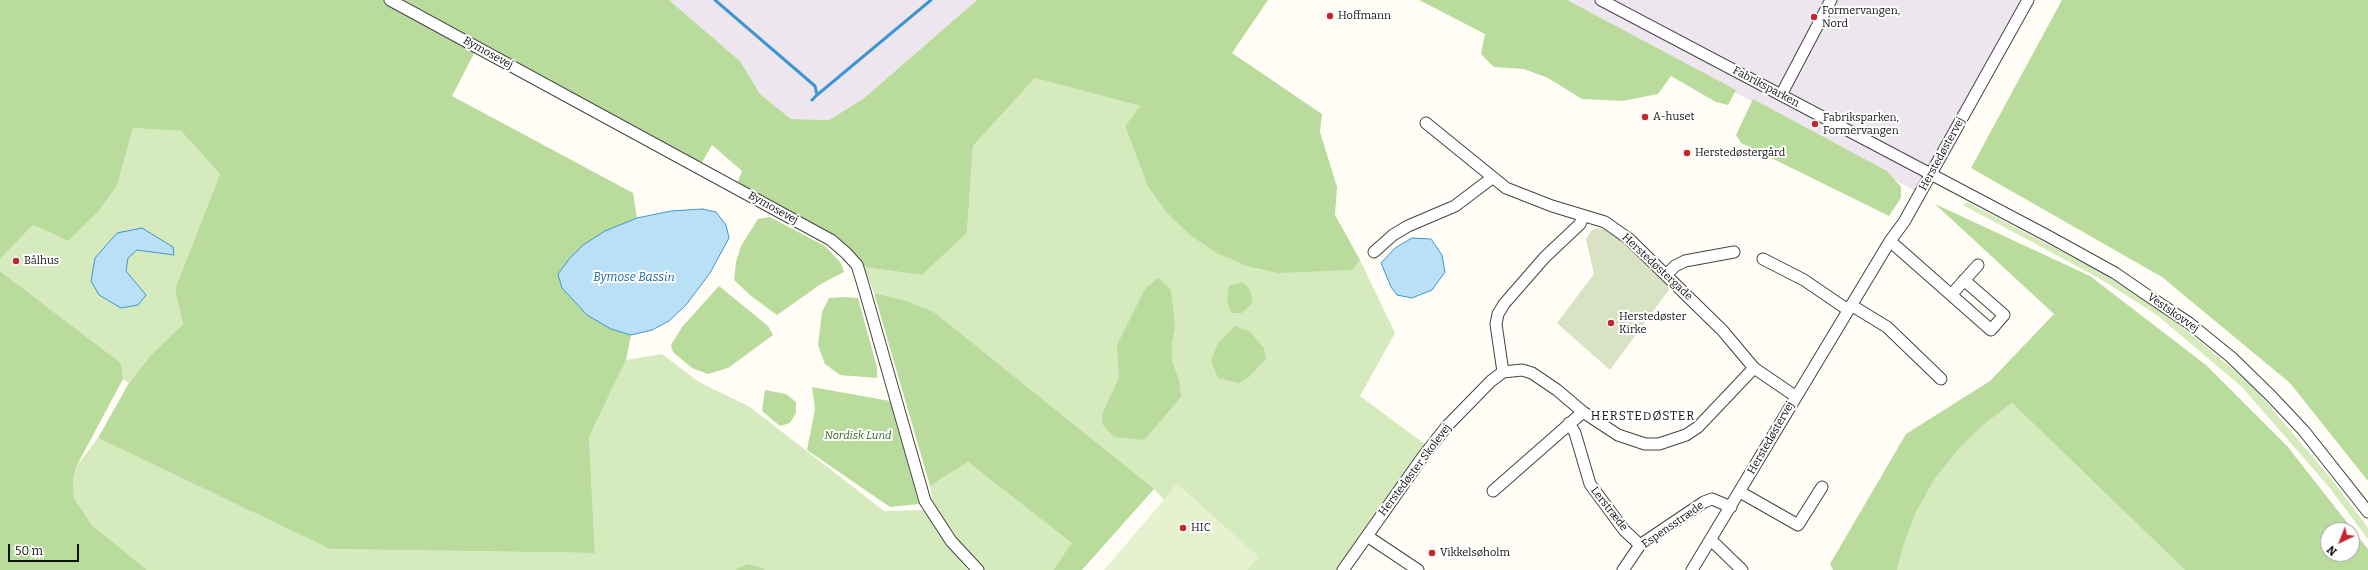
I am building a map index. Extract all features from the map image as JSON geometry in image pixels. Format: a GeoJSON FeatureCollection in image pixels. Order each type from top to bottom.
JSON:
{"type":"FeatureCollection","features":[{"type":"Feature","properties":{"kind":"street","name":"Bymosevej"},"geometry":{"type":"LineString","coordinates":[[390,0],[817,233],[846,253],[857,265],[925,501],[951,541],[978,570]]}},
{"type":"Feature","properties":{"kind":"street","name":"Fabriksparken"},"geometry":{"type":"LineString","coordinates":[[1601,0],[1931,174]]}},
{"type":"Feature","properties":{"kind":"street"},"geometry":{"type":"LineString","coordinates":[[1781,95],[1831,0]]}},
{"type":"Feature","properties":{"kind":"street","name":"Herstedøstervej"},"geometry":{"type":"LineString","coordinates":[[1692,570],[1740,492],[1795,396],[1890,241],[1904,222],[2028,0]]}},
{"type":"Feature","properties":{"kind":"street","name":"Herstedøstergade"},"geometry":{"type":"LineString","coordinates":[[1426,123],[1492,178],[1524,196],[1605,222],[1629,239],[1667,274],[1723,331],[1754,368],[1795,396]]}},
{"type":"Feature","properties":{"kind":"street","name":"Vestskovvej"},"geometry":{"type":"LineString","coordinates":[[1931,174],[2115,273],[2189,323],[2231,357],[2271,396],[2304,431],[2368,512]]}},
{"type":"Feature","properties":{"kind":"street"},"geometry":{"type":"LineString","coordinates":[[1374,252],[1394,235],[1408,226],[1455,206],[1492,178]]}},
{"type":"Feature","properties":{"kind":"street"},"geometry":{"type":"LineString","coordinates":[[1583,216],[1580,224],[1545,257],[1504,304],[1498,314],[1496,324],[1503,372],[1522,370],[1532,372],[1557,390],[1583,412],[1618,435],[1631,441],[1645,444],[1673,441],[1698,427],[1754,368]]}},
{"type":"Feature","properties":{"kind":"street"},"geometry":{"type":"LineString","coordinates":[[1890,241],[1991,330],[2004,315],[1964,280]]}},
{"type":"Feature","properties":{"kind":"street"},"geometry":{"type":"LineString","coordinates":[[1667,274],[1675,266],[1685,261],[1734,252]]}},
{"type":"Feature","properties":{"kind":"street"},"geometry":{"type":"LineString","coordinates":[[1762,259],[1804,280],[1850,308],[1887,327],[1941,379]]}},
{"type":"Feature","properties":{"kind":"street"},"geometry":{"type":"LineString","coordinates":[[1951,295],[1978,265]]}},
{"type":"Feature","properties":{"kind":"street","name":"Herstedøster Skolevej"},"geometry":{"type":"LineString","coordinates":[[1343,570],[1448,426],[1491,381],[1503,372]]}},
{"type":"Feature","properties":{"kind":"street"},"geometry":{"type":"LineString","coordinates":[[1493,491],[1583,412]]}},
{"type":"Feature","properties":{"kind":"street","name":"Lerstræde"},"geometry":{"type":"LineString","coordinates":[[1569,423],[1575,433],[1590,484],[1624,530],[1640,545]]}},
{"type":"Feature","properties":{"kind":"street"},"geometry":{"type":"LineString","coordinates":[[1740,492],[1798,525],[1822,487]]}},
{"type":"Feature","properties":{"kind":"street","name":"Espensstræde"},"geometry":{"type":"LineString","coordinates":[[1623,570],[1640,545],[1712,499],[1731,507]]}},
{"type":"Feature","properties":{"kind":"street"},"geometry":{"type":"LineString","coordinates":[[1367,536],[1418,570]]}},
{"type":"Feature","properties":{"kind":"street"},"geometry":{"type":"LineString","coordinates":[[1710,540],[1738,569]]}},
{"type":"Feature","properties":{"kind":"shaded area"},"geometry":{"type":"Polygon","coordinates":[[[669,0],[977,0],[863,99],[829,120],[791,119],[760,94],[740,61],[669,0]]]}},
{"type":"Feature","properties":{"kind":"shaded area"},"geometry":{"type":"Polygon","coordinates":[[[1559,0],[2031,0],[1924,196],[1755,103],[1559,0]]]}},
{"type":"Feature","properties":{"kind":"green space"},"geometry":{"type":"Polygon","coordinates":[[[0,0],[669,0],[740,61],[760,94],[791,119],[829,120],[863,99],[977,0],[1268,0],[1232,53],[1322,114],[1320,132],[1337,187],[1335,215],[1360,260],[1352,270],[1278,273],[1247,266],[1217,253],[1190,235],[1167,213],[1148,187],[1125,126],[1140,106],[1035,78],[973,146],[967,233],[922,275],[864,267],[736,186],[742,171],[712,145],[700,166],[479,44],[452,96],[633,193],[637,218],[605,231],[611,329],[631,335],[626,360],[589,437],[595,553],[330,549],[98,438],[129,383],[152,354],[183,324],[175,289],[220,174],[181,131],[133,128],[117,186],[98,212],[68,241],[33,225],[0,259],[0,0]]]}},
{"type":"Feature","properties":{"kind":"green space"},"geometry":{"type":"Polygon","coordinates":[[[1419,0],[1567,0],[1736,90],[1728,105],[1716,102],[1671,76],[1658,94],[1622,101],[1582,99],[1548,78],[1524,69],[1494,67],[1481,54],[1485,34],[1419,0]]]}},
{"type":"Feature","properties":{"kind":"green space"},"geometry":{"type":"Polygon","coordinates":[[[2062,0],[2368,0],[2368,481],[2290,383],[2162,277],[1971,168],[2062,0]]]}},
{"type":"Feature","properties":{"kind":"green space"},"geometry":{"type":"Polygon","coordinates":[[[1035,78],[1140,106],[1125,126],[1148,187],[1167,213],[1352,270],[1360,260],[1395,333],[1360,396],[1426,445],[1337,570],[1247,570],[1258,557],[1177,484],[1164,500],[1154,489],[904,300],[874,293],[864,267],[922,275],[967,233],[973,146],[1035,78]]]}},
{"type":"Feature","properties":{"kind":"green space"},"geometry":{"type":"Polygon","coordinates":[[[1753,99],[1887,171],[1901,187],[1901,198],[1889,216],[1741,143],[1736,135],[1753,99]]]}},
{"type":"Feature","properties":{"kind":"green space"},"geometry":{"type":"Polygon","coordinates":[[[133,128],[181,131],[220,174],[175,289],[183,324],[152,354],[129,383],[123,379],[121,363],[0,271],[0,259],[33,225],[68,241],[98,212],[117,186],[133,128]]]}},
{"type":"Feature","properties":{"kind":"green space"},"geometry":{"type":"Polygon","coordinates":[[[1967,202],[2101,272],[2161,310],[2250,383],[2334,482],[2368,528],[2368,539],[2360,528],[2360,522],[2355,522],[2329,487],[2242,387],[2157,315],[2097,277],[1963,205],[1967,202]]]}},
{"type":"Feature","properties":{"kind":"green space"},"geometry":{"type":"Polygon","coordinates":[[[1935,204],[2090,276],[2206,365],[2287,446],[2347,522],[2320,522],[2320,562],[2360,562],[2360,539],[2368,549],[2368,570],[2185,570],[2012,403],[1983,425],[1957,451],[1934,480],[1916,512],[1903,547],[1897,570],[1833,570],[1830,564],[1906,434],[1990,381],[2054,314],[1935,204]]]}},
{"type":"Feature","properties":{"kind":"green space"},"geometry":{"type":"Polygon","coordinates":[[[770,217],[825,246],[841,263],[844,272],[821,284],[777,315],[751,296],[734,280],[736,262],[741,246],[758,219],[770,217]]]}},
{"type":"Feature","properties":{"kind":"green space"},"geometry":{"type":"Polygon","coordinates":[[[1596,228],[1606,229],[1623,240],[1671,287],[1610,370],[1557,323],[1594,274],[1586,239],[1591,231],[1596,228]]]}},
{"type":"Feature","properties":{"kind":"green space"},"geometry":{"type":"Polygon","coordinates":[[[0,271],[121,363],[123,379],[76,467],[73,481],[74,498],[92,525],[147,570],[0,570],[0,271]]]}},
{"type":"Feature","properties":{"kind":"green space"},"geometry":{"type":"Polygon","coordinates":[[[1158,278],[1171,290],[1175,326],[1172,344],[1172,361],[1179,380],[1181,397],[1144,440],[1114,437],[1103,425],[1102,415],[1119,377],[1117,345],[1145,289],[1158,278]]]}},
{"type":"Feature","properties":{"kind":"green space"},"geometry":{"type":"Polygon","coordinates":[[[1242,282],[1249,288],[1253,302],[1242,313],[1231,313],[1227,300],[1229,286],[1242,282]]]}},
{"type":"Feature","properties":{"kind":"green space"},"geometry":{"type":"Polygon","coordinates":[[[719,286],[768,326],[773,335],[728,368],[708,374],[692,368],[673,352],[671,345],[682,327],[719,286]]]}},
{"type":"Feature","properties":{"kind":"green space"},"geometry":{"type":"Polygon","coordinates":[[[874,293],[904,300],[935,313],[1154,489],[1082,570],[1053,570],[1072,543],[968,462],[930,486],[874,293]]]}},
{"type":"Feature","properties":{"kind":"green space"},"geometry":{"type":"Polygon","coordinates":[[[829,298],[858,298],[877,367],[877,378],[840,375],[825,364],[818,345],[822,312],[829,298]]]}},
{"type":"Feature","properties":{"kind":"green space"},"geometry":{"type":"Polygon","coordinates":[[[1235,326],[1250,332],[1264,348],[1266,359],[1249,377],[1239,383],[1218,378],[1211,360],[1218,343],[1235,326]]]}},
{"type":"Feature","properties":{"kind":"green space"},"geometry":{"type":"Polygon","coordinates":[[[662,354],[699,382],[750,407],[884,511],[923,510],[968,570],[147,570],[92,525],[74,498],[73,481],[76,467],[98,438],[330,549],[595,553],[589,437],[626,360],[662,354]]]}},
{"type":"Feature","properties":{"kind":"green space","name":"Nordisk Lund"},"geometry":{"type":"Polygon","coordinates":[[[812,387],[890,401],[919,504],[890,507],[807,450],[815,409],[812,387]]]}},
{"type":"Feature","properties":{"kind":"green space","name":"Nordisk Lund"},"geometry":{"type":"Polygon","coordinates":[[[765,390],[786,394],[796,402],[796,413],[790,423],[780,426],[762,411],[765,390]]]}},
{"type":"Feature","properties":{"kind":"green space"},"geometry":{"type":"Polygon","coordinates":[[[2012,403],[2185,570],[1897,570],[1903,547],[1916,512],[1934,480],[1957,451],[1983,425],[2012,403]]]}},
{"type":"Feature","properties":{"kind":"green space"},"geometry":{"type":"Polygon","coordinates":[[[968,462],[1073,543],[1053,570],[985,570],[954,538],[932,500],[930,486],[968,462]]]}},
{"type":"Feature","properties":{"kind":"green space","name":"HIC"},"geometry":{"type":"Polygon","coordinates":[[[1177,484],[1259,557],[1247,570],[1104,570],[1177,484]]]}},
{"type":"Feature","properties":{"kind":"green space"},"geometry":{"type":"Polygon","coordinates":[[[748,564],[764,569],[764,570],[735,570],[748,564]]]}},
{"type":"Feature","properties":{"kind":"water","name":"Bymose Bassin"},"geometry":{"type":"Polygon","coordinates":[[[702,209],[716,212],[726,225],[729,238],[710,273],[686,305],[669,321],[652,330],[631,335],[611,329],[587,315],[562,288],[558,274],[570,258],[583,245],[605,231],[637,218],[671,211],[702,209]]]}},
{"type":"Feature","properties":{"kind":"water"},"geometry":{"type":"Polygon","coordinates":[[[142,228],[173,247],[174,255],[137,250],[128,258],[126,271],[146,295],[138,305],[121,308],[99,295],[91,281],[95,258],[117,233],[142,228]]]}},
{"type":"Feature","properties":{"kind":"water"},"geometry":{"type":"Polygon","coordinates":[[[1412,238],[1431,239],[1442,255],[1445,272],[1432,290],[1412,298],[1397,295],[1391,287],[1381,263],[1395,248],[1412,238]]]}},
{"type":"Feature","properties":{"kind":"waterway"},"geometry":{"type":"LineString","coordinates":[[715,0],[815,86],[817,95],[931,0]]}},
{"type":"Feature","properties":{"kind":"waterway"},"geometry":{"type":"LineString","coordinates":[[812,100],[817,95]]}},
{"type":"Feature","properties":{"kind":"place","name":"Hoffmann"},"geometry":{"type":"Point","coordinates":[1330,16]}},
{"type":"Feature","properties":{"kind":"place","name":"Formervangen, Nord"},"geometry":{"type":"Point","coordinates":[1814,17]}},
{"type":"Feature","properties":{"kind":"place","name":"A-huset"},"geometry":{"type":"Point","coordinates":[1645,117]}},
{"type":"Feature","properties":{"kind":"place","name":"Fabriksparken, Formervangen"},"geometry":{"type":"Point","coordinates":[1815,124]}},
{"type":"Feature","properties":{"kind":"place","name":"Herstedøstergård"},"geometry":{"type":"Point","coordinates":[1687,153]}},
{"type":"Feature","properties":{"kind":"place","name":"Bålhus"},"geometry":{"type":"Point","coordinates":[16,261]}},
{"type":"Feature","properties":{"kind":"place","name":"Herstedøster Kirke"},"geometry":{"type":"Point","coordinates":[1611,323]}},
{"type":"Feature","properties":{"kind":"place","name":"HIC"},"geometry":{"type":"Point","coordinates":[1183,528]}},
{"type":"Feature","properties":{"kind":"place","name":"Vikkelsøholm"},"geometry":{"type":"Point","coordinates":[1432,553]}},
{"type":"Feature","properties":{"kind":"district","name":"HERSTEDØSTER"},"geometry":{"type":"Point","coordinates":[1643,417]}}]}
